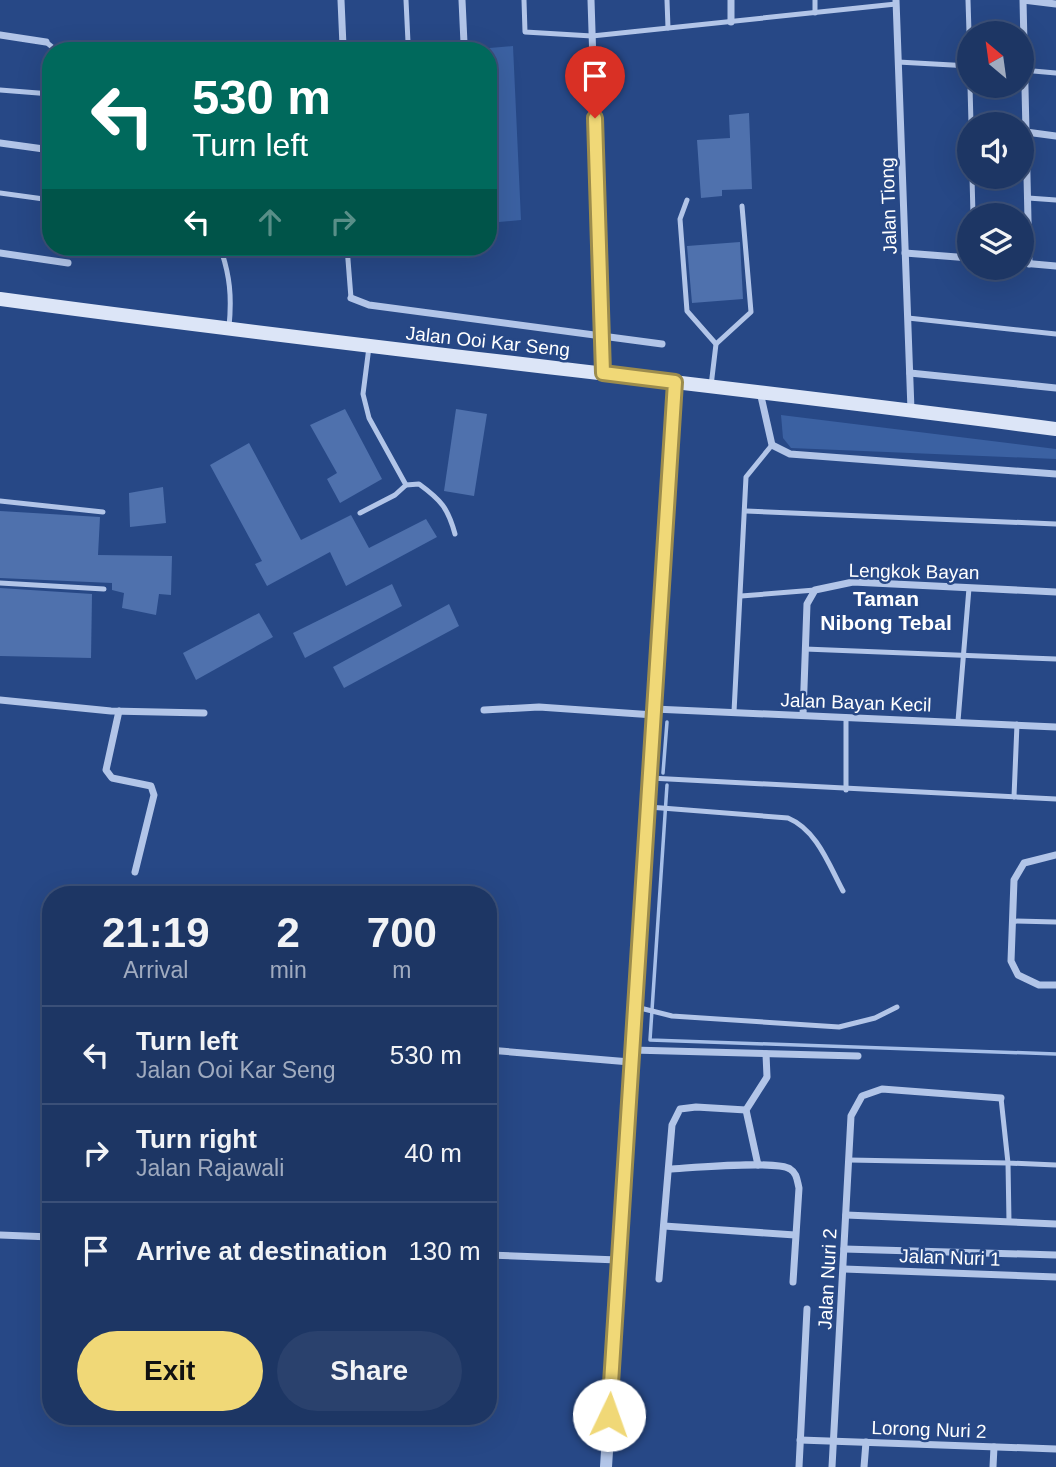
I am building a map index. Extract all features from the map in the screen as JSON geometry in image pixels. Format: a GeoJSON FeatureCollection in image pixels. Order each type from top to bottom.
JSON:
{"type":"FeatureCollection","features":[{"type":"Feature","properties":{"kind":"main road","name":"Jalan Ooi Kar Seng"},"geometry":{"type":"LineString","coordinates":[[0,299],[228,330],[760,391],[1056,429]]}},
{"type":"Feature","properties":{"kind":"street"},"geometry":{"type":"LineString","coordinates":[[341,0],[343,42]]}},
{"type":"Feature","properties":{"kind":"street"},"geometry":{"type":"LineString","coordinates":[[462,0],[464,42]]}},
{"type":"Feature","properties":{"kind":"street"},"geometry":{"type":"LineString","coordinates":[[591,0],[604,338],[603,373]]}},
{"type":"Feature","properties":{"kind":"street"},"geometry":{"type":"LineString","coordinates":[[731,0],[731,22]]}},
{"type":"Feature","properties":{"kind":"street"},"geometry":{"type":"LineString","coordinates":[[1023,21],[1023,0],[1056,4]]}},
{"type":"Feature","properties":{"kind":"street","name":"Jalan Tiong"},"geometry":{"type":"LineString","coordinates":[[896,2],[911,410]]}},
{"type":"Feature","properties":{"kind":"street"},"geometry":{"type":"LineString","coordinates":[[0,35],[46,42]]}},
{"type":"Feature","properties":{"kind":"street"},"geometry":{"type":"LineString","coordinates":[[1034,133],[1056,135]]}},
{"type":"Feature","properties":{"kind":"street"},"geometry":{"type":"LineString","coordinates":[[0,143],[42,149]]}},
{"type":"Feature","properties":{"kind":"street"},"geometry":{"type":"LineString","coordinates":[[1028,189],[1028,203]]}},
{"type":"Feature","properties":{"kind":"street"},"geometry":{"type":"LineString","coordinates":[[0,253],[68,263]]}},
{"type":"Feature","properties":{"kind":"street"},"geometry":{"type":"LineString","coordinates":[[905,253],[957,257]]}},
{"type":"Feature","properties":{"kind":"street"},"geometry":{"type":"LineString","coordinates":[[1034,264],[1056,267]]}},
{"type":"Feature","properties":{"kind":"street","name":"Jalan Ooi Kar Seng"},"geometry":{"type":"LineString","coordinates":[[351,298],[369,305],[662,344]]}},
{"type":"Feature","properties":{"kind":"street"},"geometry":{"type":"LineString","coordinates":[[910,373],[1056,388]]}},
{"type":"Feature","properties":{"kind":"street"},"geometry":{"type":"LineString","coordinates":[[606,1467],[630,1056],[640,1008],[654,807],[650,779],[675,382]]}},
{"type":"Feature","properties":{"kind":"street"},"geometry":{"type":"LineString","coordinates":[[760,391],[772,445],[789,454],[1056,474]]}},
{"type":"Feature","properties":{"kind":"street","name":"Lengkok Bayan"},"geometry":{"type":"LineString","coordinates":[[815,590],[853,582],[1056,592]]}},
{"type":"Feature","properties":{"kind":"street"},"geometry":{"type":"LineString","coordinates":[[803,715],[807,604],[815,590]]}},
{"type":"Feature","properties":{"kind":"street"},"geometry":{"type":"LineString","coordinates":[[0,700],[119,711],[204,713]]}},
{"type":"Feature","properties":{"kind":"street","name":"Jalan Bayan Kecil"},"geometry":{"type":"LineString","coordinates":[[484,710],[553,707],[654,712],[734,712],[1056,726]]}},
{"type":"Feature","properties":{"kind":"street"},"geometry":{"type":"LineString","coordinates":[[119,711],[106,770],[112,778],[151,786],[154,795],[135,872]]}},
{"type":"Feature","properties":{"kind":"street"},"geometry":{"type":"LineString","coordinates":[[1056,855],[1024,863],[1014,880],[1011,961],[1018,975],[1039,985],[1056,985]]}},
{"type":"Feature","properties":{"kind":"street"},"geometry":{"type":"LineString","coordinates":[[497,1050],[630,1056],[858,1056]]}},
{"type":"Feature","properties":{"kind":"street"},"geometry":{"type":"LineString","coordinates":[[758,1165],[746,1110],[767,1077],[766,1054]]}},
{"type":"Feature","properties":{"kind":"street","name":"Jalan Nuri 2"},"geometry":{"type":"LineString","coordinates":[[832,1467],[851,1116],[862,1096],[882,1089],[1001,1098]]}},
{"type":"Feature","properties":{"kind":"street"},"geometry":{"type":"LineString","coordinates":[[659,1279],[672,1125],[680,1109],[696,1107],[746,1110]]}},
{"type":"Feature","properties":{"kind":"street"},"geometry":{"type":"LineString","coordinates":[[669,1169],[758,1165],[788,1167],[796,1174],[799,1188],[793,1282]]}},
{"type":"Feature","properties":{"kind":"street","name":"Jalan Nuri 1"},"geometry":{"type":"LineString","coordinates":[[846,1215],[1056,1224]]}},
{"type":"Feature","properties":{"kind":"street"},"geometry":{"type":"LineString","coordinates":[[664,1226],[795,1235]]}},
{"type":"Feature","properties":{"kind":"street"},"geometry":{"type":"LineString","coordinates":[[0,1235],[42,1237]]}},
{"type":"Feature","properties":{"kind":"street","name":"Jalan Nuri 1"},"geometry":{"type":"LineString","coordinates":[[844,1249],[1056,1255]]}},
{"type":"Feature","properties":{"kind":"street"},"geometry":{"type":"LineString","coordinates":[[497,1255],[618,1260]]}},
{"type":"Feature","properties":{"kind":"street","name":"Jalan Nuri 1"},"geometry":{"type":"LineString","coordinates":[[844,1269],[1056,1277]]}},
{"type":"Feature","properties":{"kind":"street","name":"Jalan Nuri 2"},"geometry":{"type":"LineString","coordinates":[[799,1467],[807,1309]]}},
{"type":"Feature","properties":{"kind":"street","name":"Lorong Nuri 2"},"geometry":{"type":"LineString","coordinates":[[800,1440],[1056,1449]]}},
{"type":"Feature","properties":{"kind":"street"},"geometry":{"type":"LineString","coordinates":[[864,1467],[866,1442]]}},
{"type":"Feature","properties":{"kind":"street"},"geometry":{"type":"LineString","coordinates":[[993,1467],[994,1447]]}},
{"type":"Feature","properties":{"kind":"lane"},"geometry":{"type":"LineString","coordinates":[[407,0],[408,42]]}},
{"type":"Feature","properties":{"kind":"lane"},"geometry":{"type":"LineString","coordinates":[[524,0],[525,32],[592,36],[896,2]]}},
{"type":"Feature","properties":{"kind":"lane"},"geometry":{"type":"LineString","coordinates":[[667,0],[668,28]]}},
{"type":"Feature","properties":{"kind":"lane"},"geometry":{"type":"LineString","coordinates":[[815,0],[815,13]]}},
{"type":"Feature","properties":{"kind":"lane"},"geometry":{"type":"LineString","coordinates":[[968,0],[969,21]]}},
{"type":"Feature","properties":{"kind":"lane"},"geometry":{"type":"LineString","coordinates":[[898,62],[957,64]]}},
{"type":"Feature","properties":{"kind":"lane"},"geometry":{"type":"LineString","coordinates":[[1034,71],[1056,73]]}},
{"type":"Feature","properties":{"kind":"lane"},"geometry":{"type":"LineString","coordinates":[[0,90],[42,93]]}},
{"type":"Feature","properties":{"kind":"lane"},"geometry":{"type":"LineString","coordinates":[[0,193],[42,199]]}},
{"type":"Feature","properties":{"kind":"lane"},"geometry":{"type":"LineString","coordinates":[[1028,198],[1056,200]]}},
{"type":"Feature","properties":{"kind":"lane"},"geometry":{"type":"LineString","coordinates":[[687,200],[680,219],[687,311],[716,344]]}},
{"type":"Feature","properties":{"kind":"lane"},"geometry":{"type":"LineString","coordinates":[[710,386],[716,344],[751,312],[742,206]]}},
{"type":"Feature","properties":{"kind":"lane"},"geometry":{"type":"LineString","coordinates":[[223,256],[229,274],[232,300],[228,330]]}},
{"type":"Feature","properties":{"kind":"lane"},"geometry":{"type":"LineString","coordinates":[[347,256],[351,298]]}},
{"type":"Feature","properties":{"kind":"lane"},"geometry":{"type":"LineString","coordinates":[[908,318],[1056,334]]}},
{"type":"Feature","properties":{"kind":"lane"},"geometry":{"type":"LineString","coordinates":[[369,347],[363,394],[369,418],[406,485]]}},
{"type":"Feature","properties":{"kind":"lane"},"geometry":{"type":"LineString","coordinates":[[734,712],[746,477],[772,445]]}},
{"type":"Feature","properties":{"kind":"lane"},"geometry":{"type":"LineString","coordinates":[[360,513],[395,495],[406,485],[419,484],[449,511],[455,534]]}},
{"type":"Feature","properties":{"kind":"lane"},"geometry":{"type":"LineString","coordinates":[[0,501],[103,512]]}},
{"type":"Feature","properties":{"kind":"lane"},"geometry":{"type":"LineString","coordinates":[[746,511],[1056,524]]}},
{"type":"Feature","properties":{"kind":"lane"},"geometry":{"type":"LineString","coordinates":[[0,583],[104,589]]}},
{"type":"Feature","properties":{"kind":"lane"},"geometry":{"type":"LineString","coordinates":[[958,721],[969,587]]}},
{"type":"Feature","properties":{"kind":"lane"},"geometry":{"type":"LineString","coordinates":[[741,596],[815,590]]}},
{"type":"Feature","properties":{"kind":"lane"},"geometry":{"type":"LineString","coordinates":[[805,649],[1056,659]]}},
{"type":"Feature","properties":{"kind":"lane"},"geometry":{"type":"LineString","coordinates":[[846,717],[846,790]]}},
{"type":"Feature","properties":{"kind":"lane"},"geometry":{"type":"LineString","coordinates":[[1014,797],[1017,724]]}},
{"type":"Feature","properties":{"kind":"lane"},"geometry":{"type":"LineString","coordinates":[[650,779],[1056,799]]}},
{"type":"Feature","properties":{"kind":"lane"},"geometry":{"type":"LineString","coordinates":[[654,807],[788,818],[802,824],[843,891]]}},
{"type":"Feature","properties":{"kind":"lane"},"geometry":{"type":"LineString","coordinates":[[1012,921],[1056,922]]}},
{"type":"Feature","properties":{"kind":"lane"},"geometry":{"type":"LineString","coordinates":[[640,1008],[672,1016],[839,1027],[875,1018],[897,1007]]}},
{"type":"Feature","properties":{"kind":"lane"},"geometry":{"type":"LineString","coordinates":[[1001,1098],[1009,1222]]}},
{"type":"Feature","properties":{"kind":"lane"},"geometry":{"type":"LineString","coordinates":[[849,1160],[1056,1165]]}},
{"type":"Feature","properties":{"kind":"shaded area"},"geometry":{"type":"Polygon","coordinates":[[[513,46],[521,220],[497,222],[497,47],[513,46]]]}},
{"type":"Feature","properties":{"kind":"shaded area"},"geometry":{"type":"Polygon","coordinates":[[[781,415],[1056,449],[1056,459],[791,448],[783,438],[781,415]]]}},
{"type":"Feature","properties":{"kind":"building"},"geometry":{"type":"Polygon","coordinates":[[[749,113],[752,189],[722,190],[722,196],[701,198],[697,140],[730,138],[729,115],[749,113]]]}},
{"type":"Feature","properties":{"kind":"building"},"geometry":{"type":"Polygon","coordinates":[[[740,242],[743,299],[692,303],[687,246],[740,242]]]}},
{"type":"Feature","properties":{"kind":"building"},"geometry":{"type":"Polygon","coordinates":[[[345,409],[382,479],[340,503],[327,479],[337,473],[310,425],[345,409]]]}},
{"type":"Feature","properties":{"kind":"building"},"geometry":{"type":"Polygon","coordinates":[[[456,409],[487,414],[474,496],[444,491],[456,409]]]}},
{"type":"Feature","properties":{"kind":"building"},"geometry":{"type":"Polygon","coordinates":[[[249,443],[301,540],[351,515],[369,548],[426,519],[437,537],[346,586],[330,552],[267,586],[255,564],[262,561],[210,465],[249,443]]]}},
{"type":"Feature","properties":{"kind":"building"},"geometry":{"type":"Polygon","coordinates":[[[163,487],[166,523],[130,527],[129,493],[163,487]]]}},
{"type":"Feature","properties":{"kind":"building"},"geometry":{"type":"Polygon","coordinates":[[[0,511],[100,517],[98,555],[172,556],[171,595],[159,594],[156,615],[122,608],[124,593],[112,590],[112,583],[0,578],[0,511]]]}},
{"type":"Feature","properties":{"kind":"building"},"geometry":{"type":"Polygon","coordinates":[[[392,584],[402,606],[305,658],[293,633],[392,584]]]}},
{"type":"Feature","properties":{"kind":"building"},"geometry":{"type":"Polygon","coordinates":[[[0,588],[92,594],[91,658],[0,656],[0,588]]]}},
{"type":"Feature","properties":{"kind":"building"},"geometry":{"type":"Polygon","coordinates":[[[449,604],[459,626],[344,688],[333,667],[449,604]]]}},
{"type":"Feature","properties":{"kind":"building"},"geometry":{"type":"Polygon","coordinates":[[[259,613],[273,637],[196,680],[183,653],[259,613]]]}},
{"type":"Feature","properties":{"kind":"waterway"},"geometry":{"type":"LineString","coordinates":[[663,773],[667,722]]}},
{"type":"Feature","properties":{"kind":"waterway"},"geometry":{"type":"LineString","coordinates":[[667,785],[650,1040],[1056,1054]]}},
{"type":"Feature","properties":{"kind":"district","name":"Taman Nibong Tebal"},"geometry":{"type":"Point","coordinates":[886,611]}},
{"type":"Feature","properties":{"kind":"route"},"geometry":{"type":"LineString","coordinates":[[595,118],[603,373],[675,382],[609,1415]]}}]}
